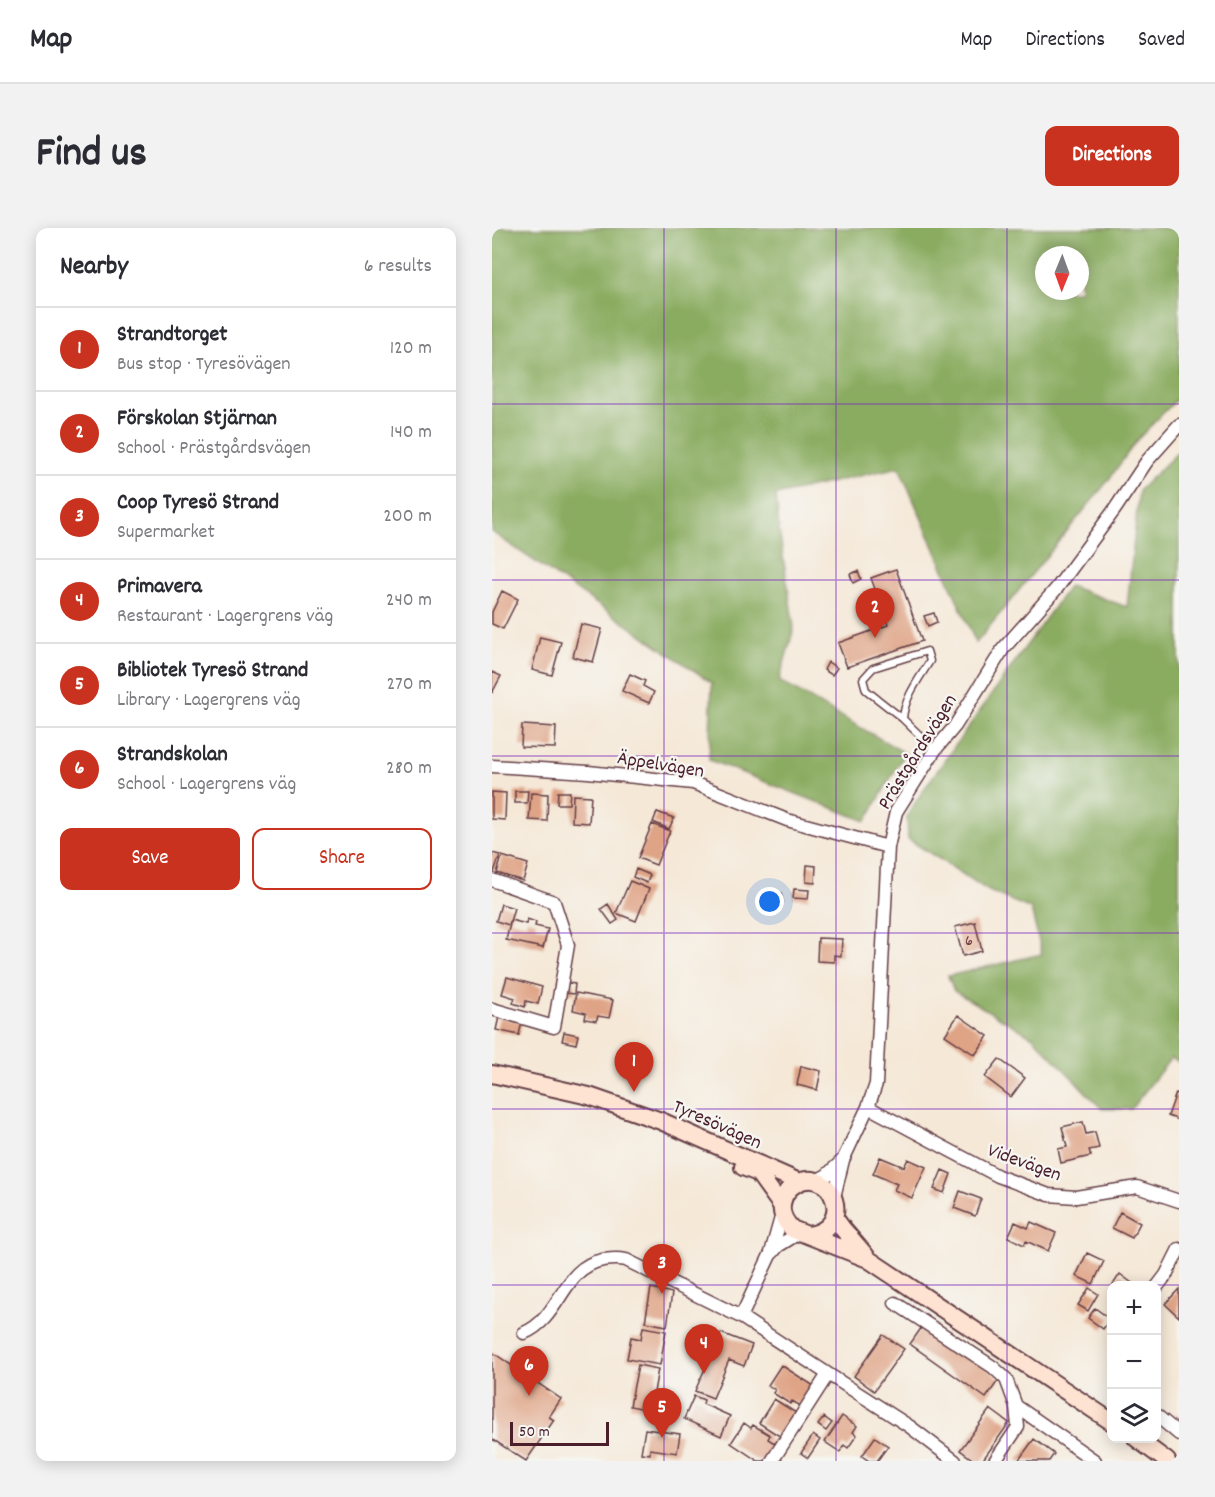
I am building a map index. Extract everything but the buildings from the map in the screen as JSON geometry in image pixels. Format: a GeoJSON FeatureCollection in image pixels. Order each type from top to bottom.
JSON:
{"type":"FeatureCollection","features":[{"type":"Feature","properties":{"kind":"main road","name":"Tyresövägen"},"geometry":{"type":"LineString","coordinates":[[492,1074],[589,1096],[661,1121],[808,1182],[824,1185],[834,1197]]}},
{"type":"Feature","properties":{"kind":"main road","name":"Tyresövägen"},"geometry":{"type":"LineString","coordinates":[[515,1079],[659,1130],[758,1173],[782,1209],[786,1223],[804,1234],[868,1259],[1107,1419]]}},
{"type":"Feature","properties":{"kind":"main road"},"geometry":{"type":"LineString","coordinates":[[782,1209],[789,1189],[808,1182]]}},
{"type":"Feature","properties":{"kind":"main road"},"geometry":{"type":"LineString","coordinates":[[804,1234],[825,1230],[834,1217],[836,1208],[834,1197]]}},
{"type":"Feature","properties":{"kind":"main road","name":"Tyresövägen"},"geometry":{"type":"LineString","coordinates":[[834,1217],[868,1259]]}},
{"type":"Feature","properties":{"kind":"main road"},"geometry":{"type":"LineString","coordinates":[[1143,1443],[1167,1461]]}},
{"type":"Feature","properties":{"kind":"street","name":"Prästgårdsvägen"},"geometry":{"type":"LineString","coordinates":[[834,1197],[843,1160],[868,1107],[876,1084],[888,847],[896,812],[935,750],[955,726],[1003,649],[1057,588],[1147,461],[1179,424]]}},
{"type":"Feature","properties":{"kind":"street","name":"Äppelvägen"},"geometry":{"type":"LineString","coordinates":[[492,766],[588,772],[693,783],[787,820],[888,847]]}},
{"type":"Feature","properties":{"kind":"street"},"geometry":{"type":"LineString","coordinates":[[492,880],[554,902],[568,945],[554,1027],[492,1009]]}},
{"type":"Feature","properties":{"kind":"street","name":"Videvägen"},"geometry":{"type":"LineString","coordinates":[[868,1107],[999,1176],[1048,1195],[1076,1197],[1137,1187],[1179,1201]]}},
{"type":"Feature","properties":{"kind":"street","name":"Prästgårdsvägen"},"geometry":{"type":"LineString","coordinates":[[808,1182],[827,1175],[843,1160]]}},
{"type":"Feature","properties":{"kind":"street"},"geometry":{"type":"LineString","coordinates":[[741,1317],[771,1253],[782,1209]]}},
{"type":"Feature","properties":{"kind":"street"},"geometry":{"type":"LineString","coordinates":[[771,1253],[777,1246],[804,1234]]}},
{"type":"Feature","properties":{"kind":"street"},"geometry":{"type":"LineString","coordinates":[[1161,1282],[1179,1248]]}},
{"type":"Feature","properties":{"kind":"street"},"geometry":{"type":"LineString","coordinates":[[524,1333],[533,1329],[550,1314],[578,1271],[589,1264],[620,1258],[741,1317],[909,1426],[955,1461]]}},
{"type":"Feature","properties":{"kind":"street"},"geometry":{"type":"LineString","coordinates":[[895,1303],[993,1367],[1006,1378],[1016,1407],[1018,1427],[995,1461]]}},
{"type":"Feature","properties":{"kind":"street"},"geometry":{"type":"LineString","coordinates":[[772,1461],[828,1374]]}},
{"type":"Feature","properties":{"kind":"street"},"geometry":{"type":"LineString","coordinates":[[1016,1407],[1095,1461]]}},
{"type":"Feature","properties":{"kind":"street"},"geometry":{"type":"LineString","coordinates":[[1161,1419],[1179,1434]]}},
{"type":"Feature","properties":{"kind":"lane"},"geometry":{"type":"LineString","coordinates":[[903,719],[909,697],[930,661],[927,651],[873,668],[863,679],[866,690],[903,719],[935,750]]}},
{"type":"Feature","properties":{"kind":"green space"},"geometry":{"type":"Polygon","coordinates":[[[492,228],[1179,228],[1179,397],[1137,440],[1107,482],[976,643],[899,467],[776,495],[794,628],[779,681],[905,753],[866,821],[709,760],[712,683],[492,532],[492,228]]]}},
{"type":"Feature","properties":{"kind":"green space"},"geometry":{"type":"Polygon","coordinates":[[[1179,451],[1179,1062],[1171,1058],[1131,1109],[1102,1109],[1033,1037],[954,991],[948,976],[1042,954],[1031,909],[989,891],[908,839],[907,816],[1069,586],[1127,607],[1139,490],[1179,451]]]}},
{"type":"Feature","properties":{"kind":"place","name":"Förskolan Stjärnan"},"geometry":{"type":"Point","coordinates":[875,638]}},
{"type":"Feature","properties":{"kind":"place","name":"Strandtorget"},"geometry":{"type":"Point","coordinates":[634,1092]}},
{"type":"Feature","properties":{"kind":"place","name":"Coop Tyresö Strand"},"geometry":{"type":"Point","coordinates":[662,1294]}},
{"type":"Feature","properties":{"kind":"place","name":"Primavera"},"geometry":{"type":"Point","coordinates":[704,1374]}},
{"type":"Feature","properties":{"kind":"place","name":"Strandskolan"},"geometry":{"type":"Point","coordinates":[529,1396]}},
{"type":"Feature","properties":{"kind":"place","name":"Bibliotek Tyresö Strand"},"geometry":{"type":"Point","coordinates":[662,1438]}}]}
